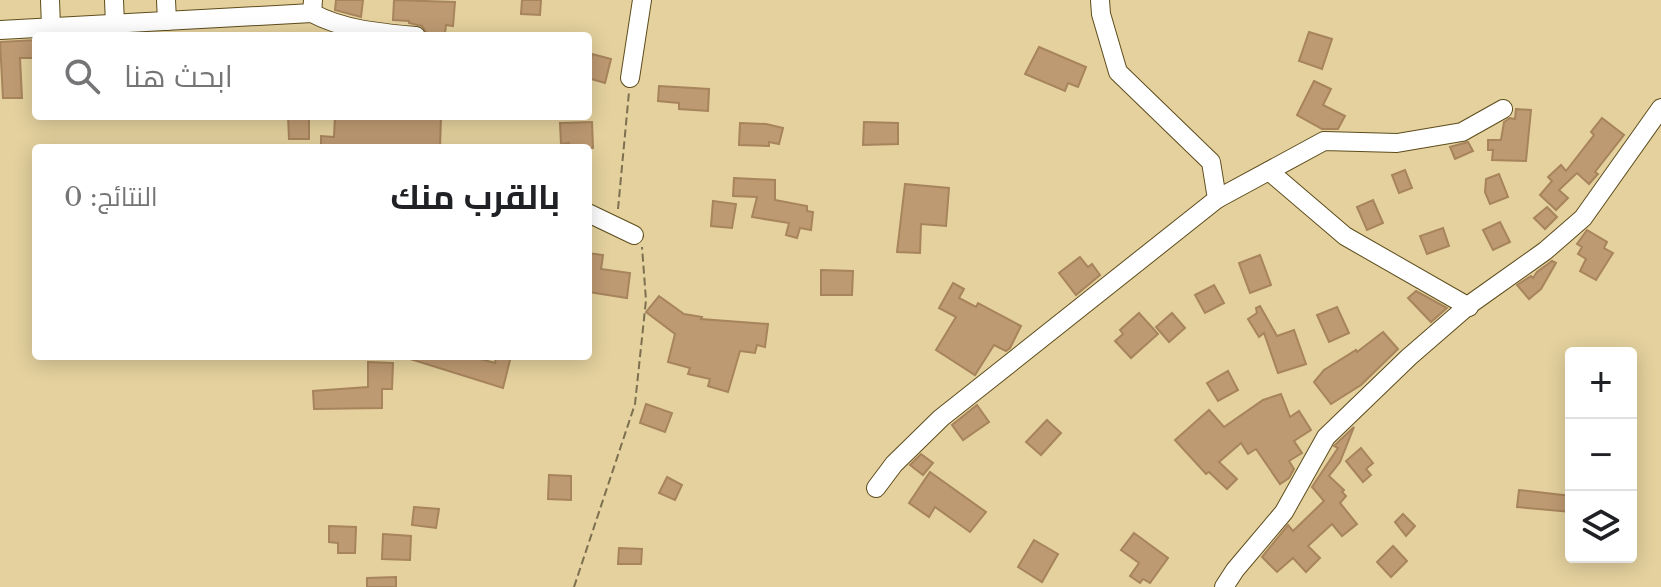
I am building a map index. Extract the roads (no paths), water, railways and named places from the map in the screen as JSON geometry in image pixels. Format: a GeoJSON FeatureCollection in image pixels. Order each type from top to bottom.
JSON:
{"type":"FeatureCollection","features":[{"type":"Feature","properties":{"kind":"street"},"geometry":{"type":"LineString","coordinates":[[50,0],[51,27]]}},
{"type":"Feature","properties":{"kind":"street"},"geometry":{"type":"LineString","coordinates":[[114,0],[115,24]]}},
{"type":"Feature","properties":{"kind":"street"},"geometry":{"type":"LineString","coordinates":[[166,0],[167,21]]}},
{"type":"Feature","properties":{"kind":"street"},"geometry":{"type":"LineString","coordinates":[[630,78],[642,0]]}},
{"type":"Feature","properties":{"kind":"street"},"geometry":{"type":"LineString","coordinates":[[1100,0],[1101,14],[1118,72],[1211,162],[1217,199]]}},
{"type":"Feature","properties":{"kind":"street"},"geometry":{"type":"LineString","coordinates":[[0,30],[167,21],[220,9],[313,6],[327,21],[378,32]]}},
{"type":"Feature","properties":{"kind":"street"},"geometry":{"type":"LineString","coordinates":[[1224,587],[1284,512],[1326,437],[1409,357],[1583,218],[1661,108]]}},
{"type":"Feature","properties":{"kind":"street"},"geometry":{"type":"LineString","coordinates":[[876,488],[894,464],[941,418],[1217,199],[1324,141],[1397,143],[1462,132],[1503,109]]}},
{"type":"Feature","properties":{"kind":"street"},"geometry":{"type":"LineString","coordinates":[[1269,171],[1345,236],[1469,307]]}},
{"type":"Feature","properties":{"kind":"street"},"geometry":{"type":"LineString","coordinates":[[592,215],[634,235]]}}]}
